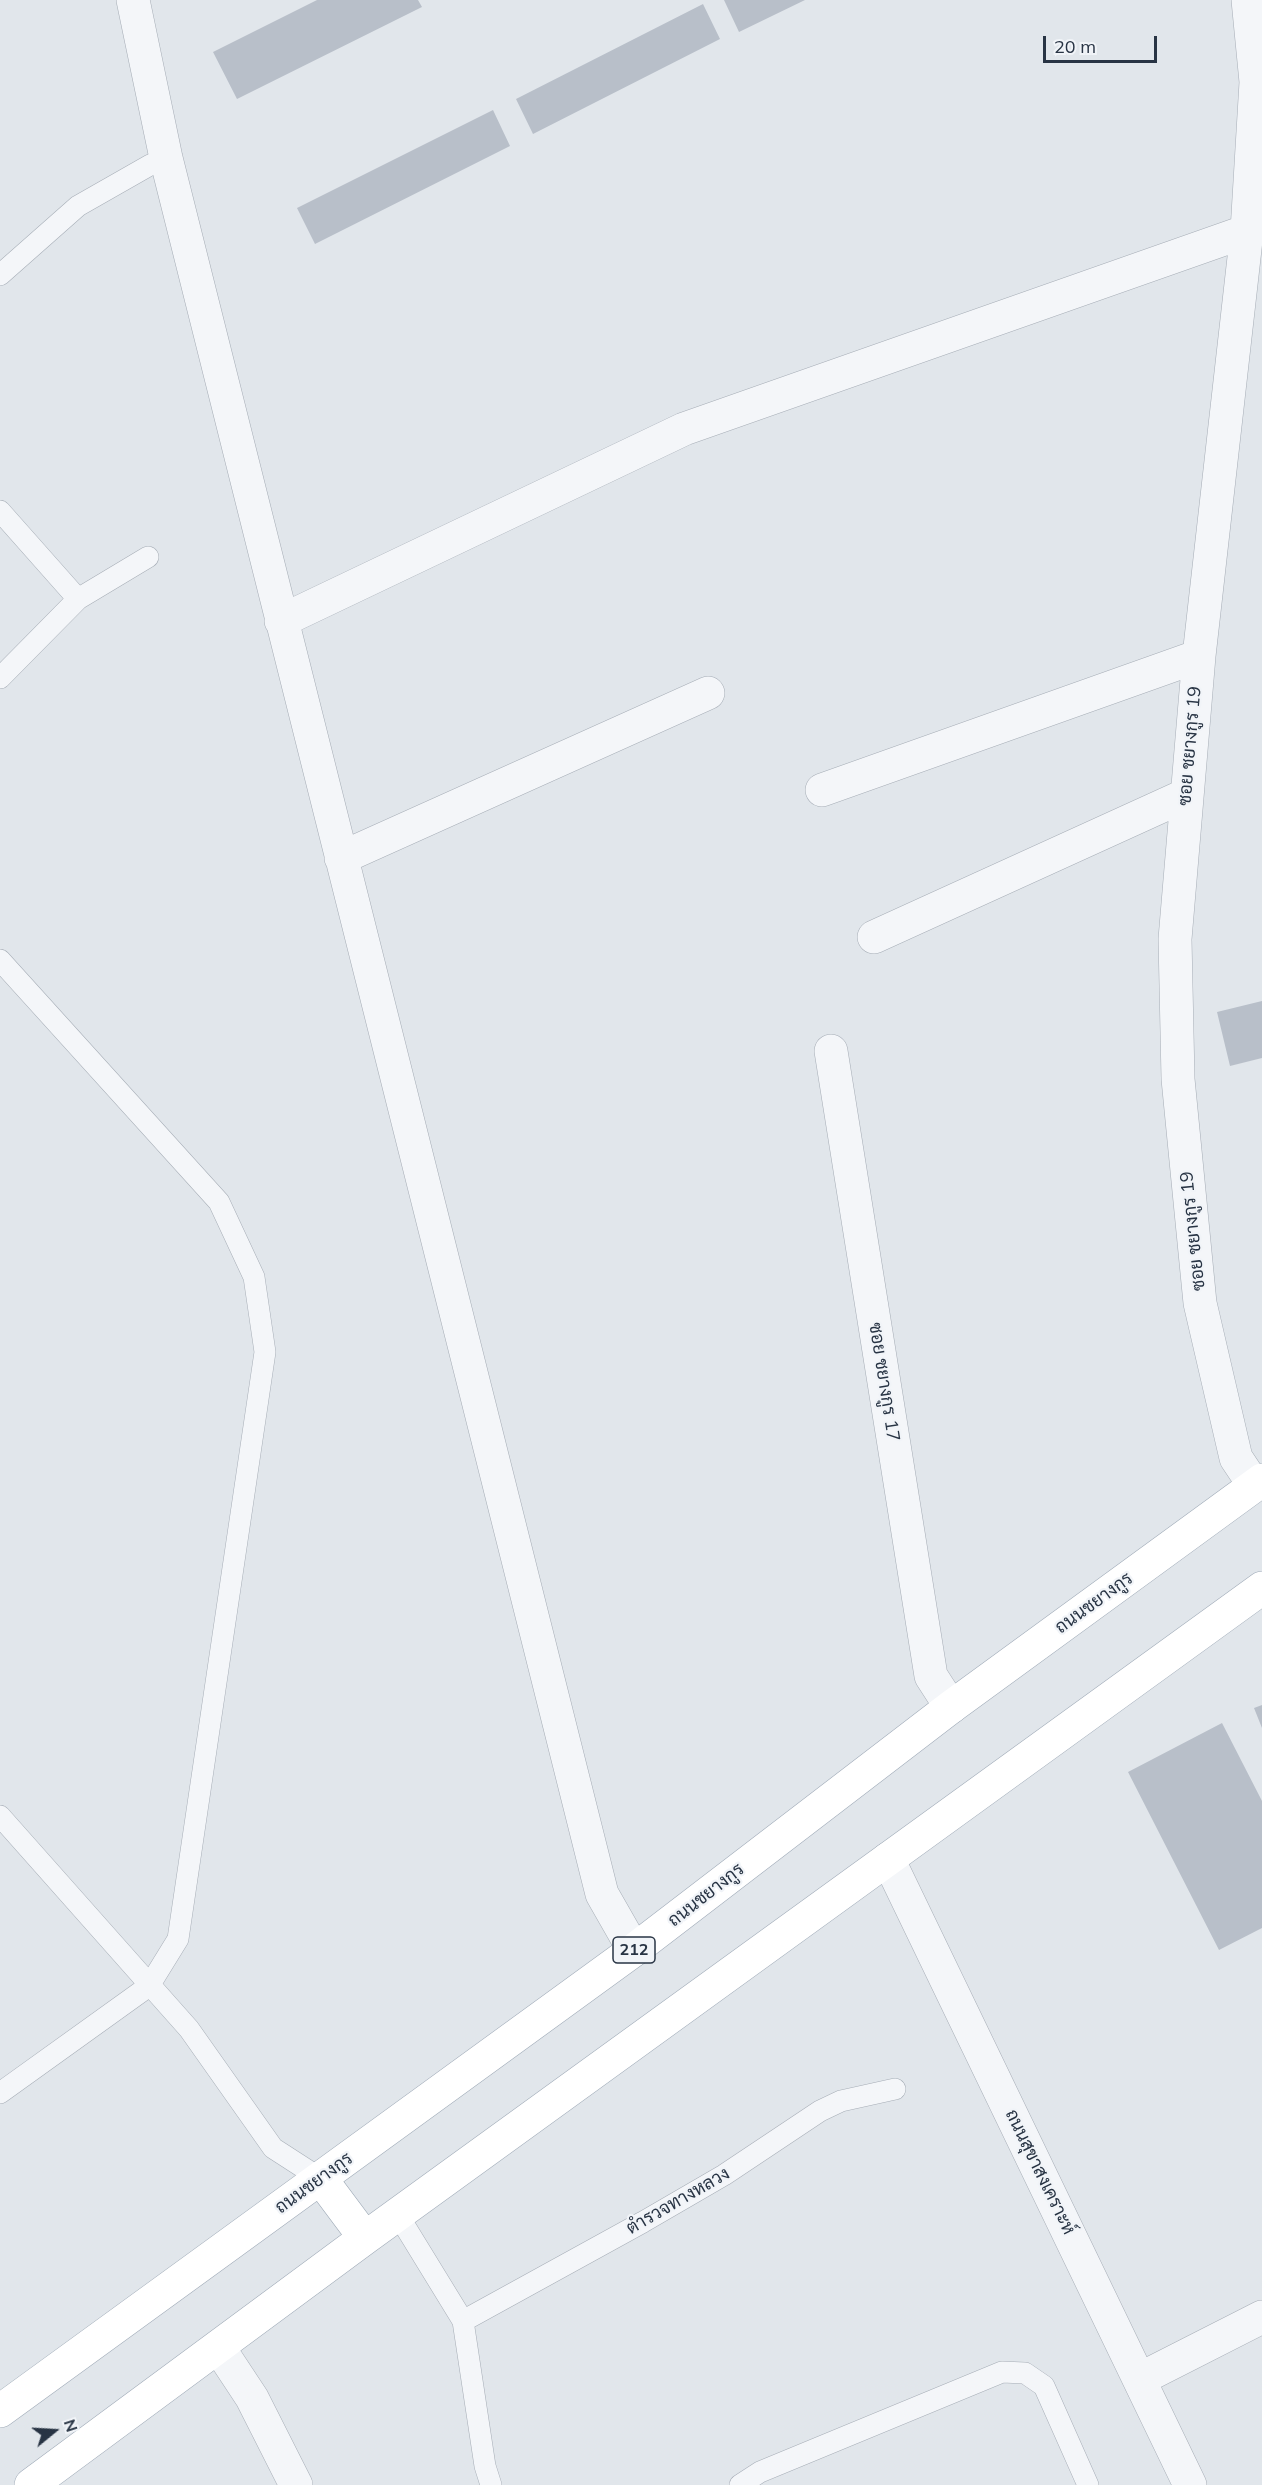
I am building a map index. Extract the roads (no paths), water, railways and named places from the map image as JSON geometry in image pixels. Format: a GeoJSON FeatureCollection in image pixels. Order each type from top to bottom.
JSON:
{"type":"FeatureCollection","features":[{"type":"Feature","properties":{"kind":"main road","name":"ถนนชยางกูร"},"geometry":{"type":"LineString","coordinates":[[0,2412],[634,1950],[951,1707],[1258,1483]]}},
{"type":"Feature","properties":{"kind":"main road"},"geometry":{"type":"LineString","coordinates":[[31,2485],[365,2238],[1262,1588]]}},
{"type":"Feature","properties":{"kind":"main road"},"geometry":{"type":"LineString","coordinates":[[321,2179],[365,2238]]}},
{"type":"Feature","properties":{"kind":"street"},"geometry":{"type":"LineString","coordinates":[[133,0],[166,158],[602,1894],[634,1950]]}},
{"type":"Feature","properties":{"kind":"street","name":"ซอย ชยางกูร 19"},"geometry":{"type":"LineString","coordinates":[[1248,0],[1256,82],[1247,231],[1199,656],[1175,939],[1177,1055],[1200,1303],[1236,1458],[1258,1483]]}},
{"type":"Feature","properties":{"kind":"street"},"geometry":{"type":"LineString","coordinates":[[281,621],[684,429],[1247,231]]}},
{"type":"Feature","properties":{"kind":"street"},"geometry":{"type":"LineString","coordinates":[[822,790],[1199,656]]}},
{"type":"Feature","properties":{"kind":"street"},"geometry":{"type":"LineString","coordinates":[[340,858],[708,693]]}},
{"type":"Feature","properties":{"kind":"street"},"geometry":{"type":"LineString","coordinates":[[874,937],[1186,795]]}},
{"type":"Feature","properties":{"kind":"street","name":"ซอย ชยางกูร 17"},"geometry":{"type":"LineString","coordinates":[[831,1051],[931,1676],[951,1707]]}},
{"type":"Feature","properties":{"kind":"street","name":"ถนนสุขาสงเคราะห์"},"geometry":{"type":"LineString","coordinates":[[888,1859],[1190,2485]]}},
{"type":"Feature","properties":{"kind":"street"},"geometry":{"type":"LineString","coordinates":[[1140,2379],[1262,2317]]}},
{"type":"Feature","properties":{"kind":"street"},"geometry":{"type":"LineString","coordinates":[[219,2348],[252,2397],[296,2485]]}},
{"type":"Feature","properties":{"kind":"lane"},"geometry":{"type":"LineString","coordinates":[[0,275],[78,206],[166,158]]}},
{"type":"Feature","properties":{"kind":"lane"},"geometry":{"type":"LineString","coordinates":[[0,511],[78,599]]}},
{"type":"Feature","properties":{"kind":"lane"},"geometry":{"type":"LineString","coordinates":[[0,678],[78,599],[148,557]]}},
{"type":"Feature","properties":{"kind":"lane"},"geometry":{"type":"LineString","coordinates":[[0,960],[219,1202],[254,1276],[265,1352],[178,1939],[149,1986],[0,2093]]}},
{"type":"Feature","properties":{"kind":"lane"},"geometry":{"type":"LineString","coordinates":[[0,1816],[189,2029],[273,2148],[321,2179]]}},
{"type":"Feature","properties":{"kind":"lane","name":"ตำรวจทางหลวง"},"geometry":{"type":"LineString","coordinates":[[463,2322],[714,2181],[820,2111],[841,2102],[895,2089]]}},
{"type":"Feature","properties":{"kind":"lane"},"geometry":{"type":"LineString","coordinates":[[398,2215],[463,2322],[485,2466],[491,2485]]}},
{"type":"Feature","properties":{"kind":"lane"},"geometry":{"type":"LineString","coordinates":[[740,2485],[764,2478],[1002,2372],[1025,2373],[1044,2386],[1088,2485]]}}]}
